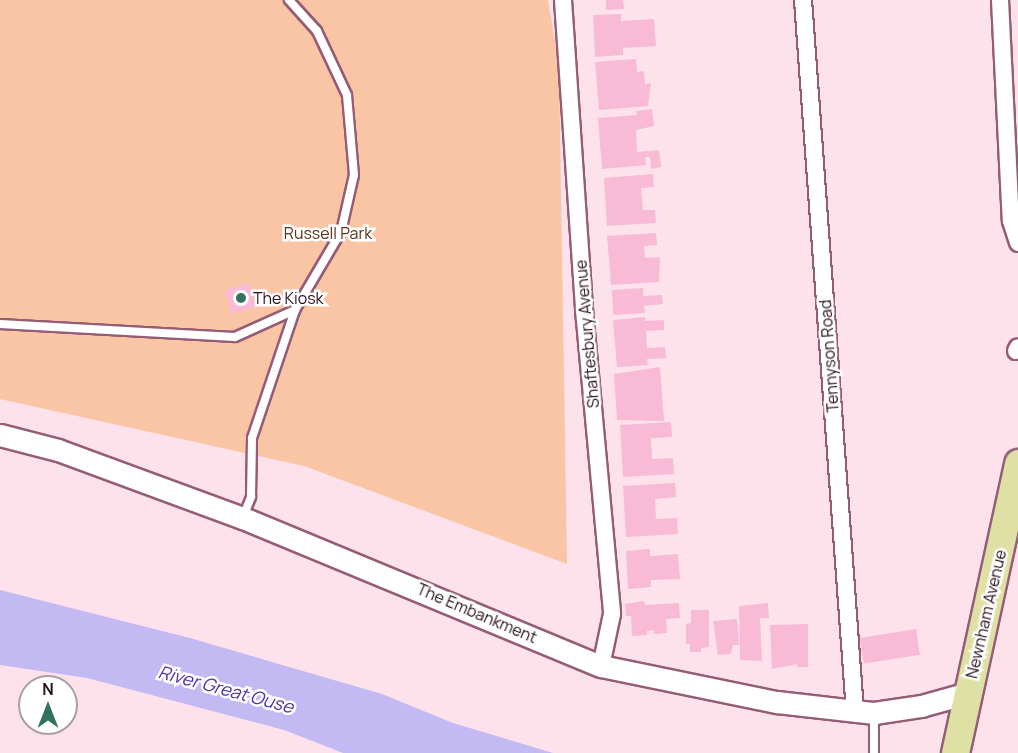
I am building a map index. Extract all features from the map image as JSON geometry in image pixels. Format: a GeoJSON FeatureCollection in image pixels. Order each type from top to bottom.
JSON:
{"type":"FeatureCollection","features":[{"type":"Feature","properties":{"kind":"main road","name":"Newnham Avenue"},"geometry":{"type":"LineString","coordinates":[[955,751],[1018,464]]}},
{"type":"Feature","properties":{"kind":"street","name":"Shaftesbury Avenue"},"geometry":{"type":"LineString","coordinates":[[563,0],[584,310],[612,614],[601,666]]}},
{"type":"Feature","properties":{"kind":"street","name":"Tennyson Road"},"geometry":{"type":"LineString","coordinates":[[803,0],[864,712]]}},
{"type":"Feature","properties":{"kind":"street"},"geometry":{"type":"LineString","coordinates":[[1000,0],[1011,220],[1018,243]]}},
{"type":"Feature","properties":{"kind":"street","name":"The Embankment"},"geometry":{"type":"LineString","coordinates":[[0,435],[58,450],[243,518],[601,666],[721,692],[864,712],[921,706],[968,693]]}},
{"type":"Feature","properties":{"kind":"lane"},"geometry":{"type":"LineString","coordinates":[[243,518],[251,497],[252,438],[295,310],[341,232],[354,175],[346,95],[317,31],[289,0]]}},
{"type":"Feature","properties":{"kind":"lane"},"geometry":{"type":"LineString","coordinates":[[0,324],[235,337],[295,310]]}},
{"type":"Feature","properties":{"kind":"lane"},"geometry":{"type":"LineString","coordinates":[[864,712],[874,753]]}},
{"type":"Feature","properties":{"kind":"green space","name":"Russell Park"},"geometry":{"type":"Polygon","coordinates":[[[0,0],[548,0],[559,66],[567,564],[304,466],[0,399],[0,0]]]}},
{"type":"Feature","properties":{"kind":"water","name":"River Great Ouse"},"geometry":{"type":"Polygon","coordinates":[[[0,590],[190,638],[382,694],[453,723],[553,753],[343,753],[284,730],[78,675],[0,665],[0,590]]]}},
{"type":"Feature","properties":{"kind":"building"},"geometry":{"type":"Polygon","coordinates":[[[606,0],[623,0],[624,9],[606,10],[606,0]]]}},
{"type":"Feature","properties":{"kind":"building"},"geometry":{"type":"Polygon","coordinates":[[[621,14],[621,21],[654,19],[656,46],[623,48],[623,55],[595,57],[593,15],[621,14]]]}},
{"type":"Feature","properties":{"kind":"building"},"geometry":{"type":"Polygon","coordinates":[[[636,59],[637,72],[644,71],[645,84],[651,83],[648,106],[599,110],[595,62],[636,59]]]}},
{"type":"Feature","properties":{"kind":"building"},"geometry":{"type":"Polygon","coordinates":[[[652,109],[654,126],[636,130],[637,152],[659,150],[661,167],[651,169],[650,157],[645,157],[646,165],[602,169],[598,118],[637,115],[636,111],[652,109]]]}},
{"type":"Feature","properties":{"kind":"building"},"geometry":{"type":"Polygon","coordinates":[[[653,174],[654,187],[641,188],[643,210],[655,210],[656,223],[607,226],[604,178],[653,174]]]}},
{"type":"Feature","properties":{"kind":"building"},"geometry":{"type":"Polygon","coordinates":[[[656,233],[657,245],[644,246],[645,258],[660,257],[659,282],[611,285],[607,236],[656,233]]]}},
{"type":"Feature","properties":{"kind":"building","name":"The Kiosk"},"geometry":{"type":"Polygon","coordinates":[[[249,283],[256,307],[232,314],[225,290],[249,283]]]}},
{"type":"Feature","properties":{"kind":"building"},"geometry":{"type":"Polygon","coordinates":[[[643,288],[643,296],[662,295],[663,304],[644,306],[645,313],[613,315],[612,290],[643,288]]]}},
{"type":"Feature","properties":{"kind":"building"},"geometry":{"type":"Polygon","coordinates":[[[645,317],[645,321],[664,320],[664,330],[646,331],[647,348],[665,347],[666,358],[647,359],[648,365],[617,367],[613,320],[645,317]]]}},
{"type":"Feature","properties":{"kind":"building"},"geometry":{"type":"Polygon","coordinates":[[[660,367],[664,421],[617,420],[614,374],[660,367]]]}},
{"type":"Feature","properties":{"kind":"building"},"geometry":{"type":"Polygon","coordinates":[[[671,422],[672,437],[651,438],[652,459],[673,458],[674,474],[623,477],[620,425],[671,422]]]}},
{"type":"Feature","properties":{"kind":"building"},"geometry":{"type":"Polygon","coordinates":[[[675,483],[676,497],[655,499],[656,519],[677,518],[678,534],[626,537],[623,486],[675,483]]]}},
{"type":"Feature","properties":{"kind":"building"},"geometry":{"type":"Polygon","coordinates":[[[650,549],[650,556],[678,554],[680,579],[651,580],[651,587],[628,589],[626,551],[650,549]]]}},
{"type":"Feature","properties":{"kind":"building"},"geometry":{"type":"Polygon","coordinates":[[[644,601],[645,605],[679,603],[680,618],[666,619],[667,633],[654,634],[654,630],[647,631],[647,635],[632,636],[631,616],[626,616],[625,604],[644,601]]]}},
{"type":"Feature","properties":{"kind":"building"},"geometry":{"type":"Polygon","coordinates":[[[768,603],[769,618],[760,618],[762,661],[740,660],[739,606],[768,603]]]}},
{"type":"Feature","properties":{"kind":"building"},"geometry":{"type":"Polygon","coordinates":[[[691,610],[709,610],[709,647],[701,648],[701,652],[690,652],[690,644],[686,644],[686,624],[691,623],[691,610]]]}},
{"type":"Feature","properties":{"kind":"building"},"geometry":{"type":"Polygon","coordinates":[[[737,619],[739,645],[733,645],[731,654],[718,655],[713,621],[737,619]]]}},
{"type":"Feature","properties":{"kind":"building"},"geometry":{"type":"Polygon","coordinates":[[[808,624],[808,667],[797,667],[797,664],[772,669],[770,625],[808,624]]]}},
{"type":"Feature","properties":{"kind":"building"},"geometry":{"type":"Polygon","coordinates":[[[916,629],[920,655],[864,664],[860,638],[916,629]]]}},
{"type":"Feature","properties":{"kind":"place","name":"The Kiosk"},"geometry":{"type":"Point","coordinates":[241,298]}}]}
